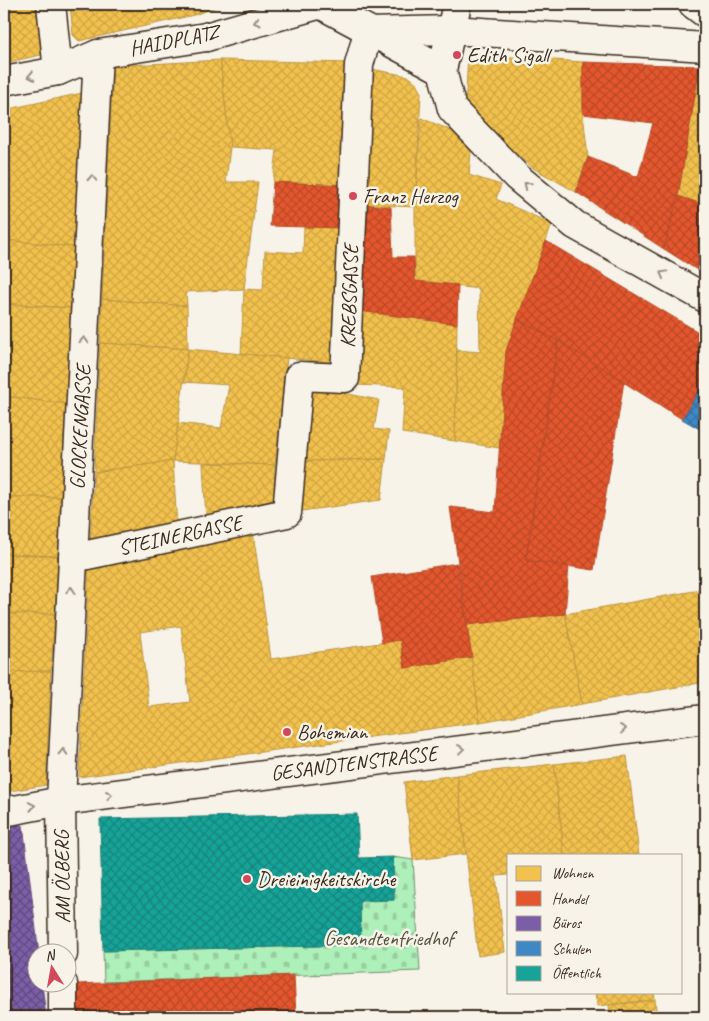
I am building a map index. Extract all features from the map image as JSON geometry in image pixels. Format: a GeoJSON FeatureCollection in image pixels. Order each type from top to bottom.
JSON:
{"type":"FeatureCollection","features":[{"type":"Feature","properties":{"kind":"street"},"geometry":{"type":"LineString","coordinates":[[51,4],[58,71]]}},
{"type":"Feature","properties":{"kind":"street","name":"HAIDPLATZ"},"geometry":{"type":"LineString","coordinates":[[4,81],[58,71],[98,54],[206,37],[321,4],[368,32],[442,70]]}},
{"type":"Feature","properties":{"kind":"street"},"geometry":{"type":"LineString","coordinates":[[693,4],[705,13]]}},
{"type":"Feature","properties":{"kind":"street"},"geometry":{"type":"LineString","coordinates":[[454,17],[442,70],[452,109],[517,177],[575,224],[705,298]]}},
{"type":"Feature","properties":{"kind":"street"},"geometry":{"type":"LineString","coordinates":[[368,32],[454,17],[606,52],[705,47]]}},
{"type":"Feature","properties":{"kind":"street","name":"KREBSGASSE"},"geometry":{"type":"LineString","coordinates":[[287,513],[299,376],[345,378],[359,65],[368,32]]}},
{"type":"Feature","properties":{"kind":"street","name":"GLOCKENGASSE"},"geometry":{"type":"LineString","coordinates":[[61,801],[98,54]]}},
{"type":"Feature","properties":{"kind":"street","name":"STEINERGASSE"},"geometry":{"type":"LineString","coordinates":[[73,558],[287,513]]}},
{"type":"Feature","properties":{"kind":"street","name":"GESANDTENSTRASSE"},"geometry":{"type":"LineString","coordinates":[[4,812],[61,801],[705,719]]}},
{"type":"Feature","properties":{"kind":"street","name":"AM ÖLBERG"},"geometry":{"type":"LineString","coordinates":[[61,801],[63,944]]}},
{"type":"Feature","properties":{"kind":"street"},"geometry":{"type":"LineString","coordinates":[[63,994],[63,1017]]}},
{"type":"Feature","properties":{"kind":"green space","name":"Gesandtenfriedhof"},"geometry":{"type":"Polygon","coordinates":[[[393,857],[413,860],[420,971],[104,982],[103,951],[360,945],[360,901],[394,900],[393,857]]]}},
{"type":"Feature","properties":{"kind":"building: Wohnen"},"geometry":{"type":"Polygon","coordinates":[[[4,4],[36,4],[41,55],[4,63],[4,4]]]}},
{"type":"Feature","properties":{"kind":"building: Wohnen"},"geometry":{"type":"Polygon","coordinates":[[[70,4],[191,4],[194,15],[79,41],[73,35],[70,4]]]}},
{"type":"Feature","properties":{"kind":"building: Wohnen"},"geometry":{"type":"Polygon","coordinates":[[[191,4],[224,4],[194,15],[191,4]]]}},
{"type":"Feature","properties":{"kind":"building: Wohnen"},"geometry":{"type":"Polygon","coordinates":[[[468,54],[583,62],[583,114],[588,157],[576,192],[533,168],[465,109],[468,54]]]}},
{"type":"Feature","properties":{"kind":"building: Wohnen"},"geometry":{"type":"Polygon","coordinates":[[[220,60],[351,63],[345,185],[273,182],[277,150],[230,147],[220,60]]]}},
{"type":"Feature","properties":{"kind":"building: Wohnen"},"geometry":{"type":"Polygon","coordinates":[[[220,60],[230,147],[226,182],[258,182],[244,289],[186,292],[187,306],[102,299],[113,66],[220,60]]]}},
{"type":"Feature","properties":{"kind":"building: Wohnen"},"geometry":{"type":"Polygon","coordinates":[[[700,66],[705,66],[705,205],[678,196],[700,66]]]}},
{"type":"Feature","properties":{"kind":"building: Wohnen"},"geometry":{"type":"Polygon","coordinates":[[[366,68],[408,76],[418,84],[421,93],[415,207],[360,204],[366,68]]]}},
{"type":"Feature","properties":{"kind":"building: Wohnen"},"geometry":{"type":"Polygon","coordinates":[[[82,93],[74,247],[4,240],[4,110],[82,93]]]}},
{"type":"Feature","properties":{"kind":"building: Wohnen"},"geometry":{"type":"Polygon","coordinates":[[[421,118],[472,139],[469,175],[501,185],[496,199],[552,224],[506,351],[499,448],[455,441],[457,350],[480,352],[479,289],[415,281],[415,207],[421,118]]]}},
{"type":"Feature","properties":{"kind":"building: Wohnen"},"geometry":{"type":"Polygon","coordinates":[[[304,227],[345,228],[339,363],[241,354],[244,289],[263,290],[265,251],[303,253],[304,227]]]}},
{"type":"Feature","properties":{"kind":"building: Wohnen"},"geometry":{"type":"Polygon","coordinates":[[[4,240],[74,247],[71,308],[4,303],[4,240]]]}},
{"type":"Feature","properties":{"kind":"building: Wohnen"},"geometry":{"type":"Polygon","coordinates":[[[102,299],[187,306],[188,349],[100,343],[102,299]]]}},
{"type":"Feature","properties":{"kind":"building: Wohnen"},"geometry":{"type":"Polygon","coordinates":[[[4,304],[71,308],[66,404],[4,396],[4,304]]]}},
{"type":"Feature","properties":{"kind":"building: Wohnen"},"geometry":{"type":"Polygon","coordinates":[[[359,311],[457,324],[455,441],[402,433],[405,387],[355,385],[359,311]]]}},
{"type":"Feature","properties":{"kind":"building: Wohnen"},"geometry":{"type":"Polygon","coordinates":[[[100,343],[188,349],[173,461],[94,472],[100,343]]]}},
{"type":"Feature","properties":{"kind":"building: Wohnen"},"geometry":{"type":"Polygon","coordinates":[[[188,349],[287,358],[275,465],[173,461],[178,423],[221,428],[229,385],[184,382],[188,349]]]}},
{"type":"Feature","properties":{"kind":"building: Wohnen"},"geometry":{"type":"Polygon","coordinates":[[[313,387],[379,400],[374,429],[389,431],[386,459],[306,461],[313,387]]]}},
{"type":"Feature","properties":{"kind":"building: Wohnen"},"geometry":{"type":"Polygon","coordinates":[[[4,396],[66,404],[61,497],[4,497],[4,396]]]}},
{"type":"Feature","properties":{"kind":"building: Wohnen"},"geometry":{"type":"Polygon","coordinates":[[[386,459],[381,500],[302,511],[306,461],[386,459]]]}},
{"type":"Feature","properties":{"kind":"building: Wohnen"},"geometry":{"type":"Polygon","coordinates":[[[173,461],[177,527],[90,546],[94,472],[173,461]]]}},
{"type":"Feature","properties":{"kind":"building: Wohnen"},"geometry":{"type":"Polygon","coordinates":[[[203,463],[275,465],[274,507],[206,521],[203,463]]]}},
{"type":"Feature","properties":{"kind":"building: Wohnen"},"geometry":{"type":"Polygon","coordinates":[[[4,497],[61,497],[58,556],[4,554],[4,497]]]}},
{"type":"Feature","properties":{"kind":"building: Wohnen"},"geometry":{"type":"Polygon","coordinates":[[[253,531],[271,659],[400,640],[405,668],[472,657],[480,722],[79,777],[89,564],[253,531]],[[181,626],[140,632],[149,707],[190,702],[181,626]]]}},
{"type":"Feature","properties":{"kind":"building: Wohnen"},"geometry":{"type":"Polygon","coordinates":[[[4,554],[58,556],[55,614],[4,614],[4,554]]]}},
{"type":"Feature","properties":{"kind":"building: Wohnen"},"geometry":{"type":"Polygon","coordinates":[[[705,589],[705,682],[582,704],[565,614],[705,589]]]}},
{"type":"Feature","properties":{"kind":"building: Wohnen"},"geometry":{"type":"Polygon","coordinates":[[[4,614],[55,614],[51,671],[4,672],[4,614]]]}},
{"type":"Feature","properties":{"kind":"building: Wohnen"},"geometry":{"type":"Polygon","coordinates":[[[565,614],[582,704],[480,722],[467,625],[565,614]]]}},
{"type":"Feature","properties":{"kind":"building: Wohnen"},"geometry":{"type":"Polygon","coordinates":[[[51,671],[46,785],[4,792],[4,672],[51,671]]]}},
{"type":"Feature","properties":{"kind":"building: Wohnen"},"geometry":{"type":"Polygon","coordinates":[[[627,756],[639,854],[564,854],[554,764],[627,756]]]}},
{"type":"Feature","properties":{"kind":"building: Wohnen"},"geometry":{"type":"Polygon","coordinates":[[[554,764],[564,854],[507,854],[507,875],[496,876],[505,952],[478,956],[457,775],[554,764]]]}},
{"type":"Feature","properties":{"kind":"building: Wohnen"},"geometry":{"type":"Polygon","coordinates":[[[457,775],[466,854],[413,860],[404,782],[457,775]]]}},
{"type":"Feature","properties":{"kind":"building: Wohnen"},"geometry":{"type":"Polygon","coordinates":[[[595,994],[654,994],[655,1000],[597,1006],[595,994]]]}},
{"type":"Feature","properties":{"kind":"building: Wohnen"},"geometry":{"type":"Polygon","coordinates":[[[655,1000],[657,1017],[610,1017],[609,1005],[655,1000]]]}},
{"type":"Feature","properties":{"kind":"building: Handel"},"geometry":{"type":"Polygon","coordinates":[[[583,62],[700,66],[678,196],[664,249],[576,192],[588,157],[638,177],[653,123],[583,114],[583,62]]]}},
{"type":"Feature","properties":{"kind":"building: Handel"},"geometry":{"type":"Polygon","coordinates":[[[273,182],[345,185],[345,228],[270,226],[273,182]]]}},
{"type":"Feature","properties":{"kind":"building: Handel"},"geometry":{"type":"Polygon","coordinates":[[[678,196],[705,205],[705,275],[664,249],[678,196]]]}},
{"type":"Feature","properties":{"kind":"building: Handel"},"geometry":{"type":"Polygon","coordinates":[[[360,204],[391,207],[393,257],[414,257],[415,281],[458,285],[457,324],[359,311],[360,204]]]}},
{"type":"Feature","properties":{"kind":"building: Handel"},"geometry":{"type":"Polygon","coordinates":[[[546,241],[705,336],[705,381],[682,419],[558,341],[517,319],[546,241]]]}},
{"type":"Feature","properties":{"kind":"building: Handel"},"geometry":{"type":"Polygon","coordinates":[[[517,319],[558,341],[526,560],[569,566],[565,614],[467,625],[450,507],[495,512],[506,351],[517,319]]]}},
{"type":"Feature","properties":{"kind":"building: Handel"},"geometry":{"type":"Polygon","coordinates":[[[558,341],[624,381],[594,570],[526,560],[558,341]]]}},
{"type":"Feature","properties":{"kind":"building: Handel"},"geometry":{"type":"Polygon","coordinates":[[[457,563],[472,657],[405,668],[400,640],[382,643],[372,577],[457,563]]]}},
{"type":"Feature","properties":{"kind":"building: Handel"},"geometry":{"type":"Polygon","coordinates":[[[294,975],[296,1017],[78,1017],[78,984],[294,975]]]}},
{"type":"Feature","properties":{"kind":"building: Büros"},"geometry":{"type":"Polygon","coordinates":[[[23,825],[38,944],[28,944],[28,994],[43,994],[46,1017],[4,1017],[4,827],[23,825]]]}},
{"type":"Feature","properties":{"kind":"building: Schulen"},"geometry":{"type":"Polygon","coordinates":[[[705,381],[705,432],[682,419],[705,381]]]}},
{"type":"Feature","properties":{"kind":"building: Öffentlich","name":"Dreieinigkeitskirche"},"geometry":{"type":"Polygon","coordinates":[[[357,814],[359,858],[393,857],[394,900],[360,901],[361,945],[103,951],[100,819],[357,814]]]}},
{"type":"Feature","properties":{"kind":"place","name":"Edith Sigall"},"geometry":{"type":"Point","coordinates":[457,55]}},
{"type":"Feature","properties":{"kind":"place","name":"Franz Herzog"},"geometry":{"type":"Point","coordinates":[353,196]}},
{"type":"Feature","properties":{"kind":"place","name":"Bohemian"},"geometry":{"type":"Point","coordinates":[287,732]}},
{"type":"Feature","properties":{"kind":"place","name":"Dreieinigkeitskirche"},"geometry":{"type":"Point","coordinates":[247,879]}}]}
